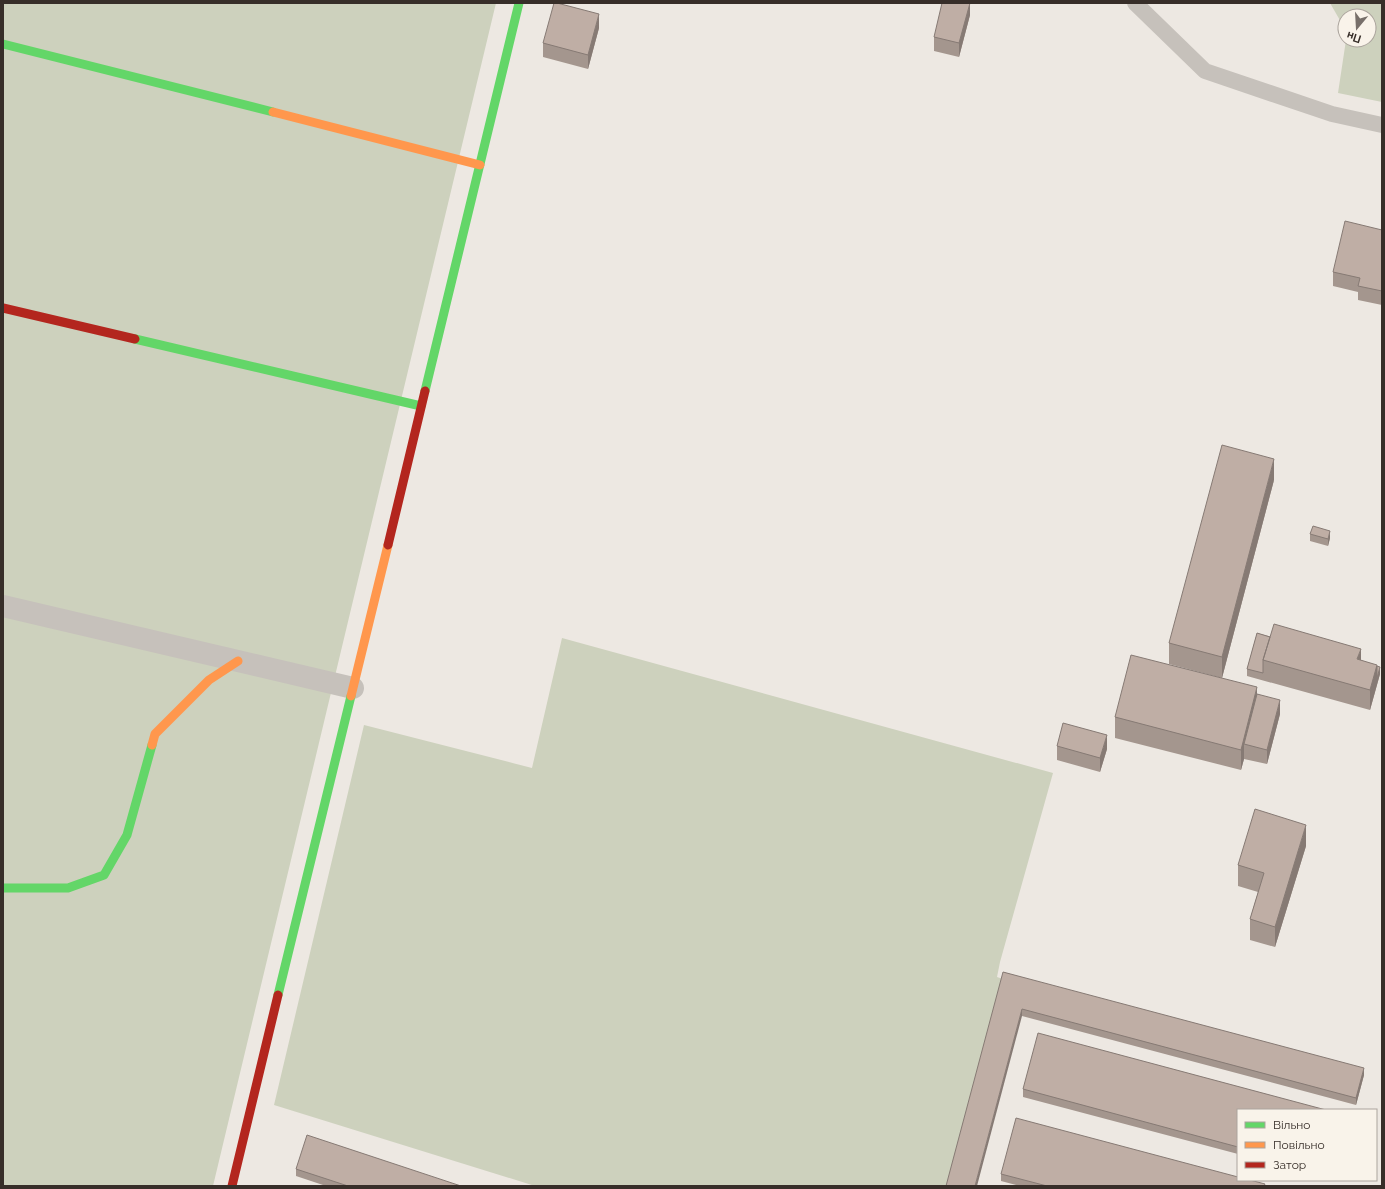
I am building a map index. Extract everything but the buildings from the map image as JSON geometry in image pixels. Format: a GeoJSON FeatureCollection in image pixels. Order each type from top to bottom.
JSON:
{"type":"FeatureCollection","features":[{"type":"Feature","properties":{"kind":"street"},"geometry":{"type":"LineString","coordinates":[[232,1186],[519,3]]}},
{"type":"Feature","properties":{"kind":"street"},"geometry":{"type":"LineString","coordinates":[[3,44],[480,165]]}},
{"type":"Feature","properties":{"kind":"street"},"geometry":{"type":"LineString","coordinates":[[3,308],[421,406]]}},
{"type":"Feature","properties":{"kind":"street"},"geometry":{"type":"LineString","coordinates":[[3,606],[353,688]]}},
{"type":"Feature","properties":{"kind":"street"},"geometry":{"type":"LineString","coordinates":[[3,888],[68,888],[104,875],[127,835],[156,734],[209,680],[238,661]]}},
{"type":"Feature","properties":{"kind":"lane"},"geometry":{"type":"LineString","coordinates":[[1135,3],[1205,71],[1332,114],[1382,125]]}},
{"type":"Feature","properties":{"kind":"green space"},"geometry":{"type":"Polygon","coordinates":[[[3,3],[496,3],[213,1186],[3,1186],[3,3]]]}},
{"type":"Feature","properties":{"kind":"green space"},"geometry":{"type":"Polygon","coordinates":[[[1330,3],[1382,3],[1382,102],[1338,93],[1345,48],[1377,48],[1377,8],[1337,8],[1337,15],[1330,3]]]}},
{"type":"Feature","properties":{"kind":"green space"},"geometry":{"type":"Polygon","coordinates":[[[562,638],[1053,773],[1000,962],[997,977],[1003,979],[948,1186],[535,1186],[274,1105],[364,725],[532,768],[562,638]]]}},
{"type":"Feature","properties":{"kind":"traffic: fast"},"geometry":{"type":"LineString","coordinates":[[425,391],[519,3]]}},
{"type":"Feature","properties":{"kind":"traffic: fast"},"geometry":{"type":"LineString","coordinates":[[3,44],[273,112]]}},
{"type":"Feature","properties":{"kind":"traffic: fast"},"geometry":{"type":"LineString","coordinates":[[135,339],[421,406]]}},
{"type":"Feature","properties":{"kind":"traffic: fast"},"geometry":{"type":"LineString","coordinates":[[278,995],[351,696]]}},
{"type":"Feature","properties":{"kind":"traffic: fast"},"geometry":{"type":"LineString","coordinates":[[3,888],[68,888],[104,875],[127,835],[152,745]]}},
{"type":"Feature","properties":{"kind":"traffic: slow"},"geometry":{"type":"LineString","coordinates":[[273,112],[480,165]]}},
{"type":"Feature","properties":{"kind":"traffic: slow"},"geometry":{"type":"LineString","coordinates":[[351,696],[388,545]]}},
{"type":"Feature","properties":{"kind":"traffic: slow"},"geometry":{"type":"LineString","coordinates":[[152,745],[155,734],[209,680],[238,661]]}},
{"type":"Feature","properties":{"kind":"traffic: jam"},"geometry":{"type":"LineString","coordinates":[[3,308],[135,339]]}},
{"type":"Feature","properties":{"kind":"traffic: jam"},"geometry":{"type":"LineString","coordinates":[[388,545],[425,391]]}},
{"type":"Feature","properties":{"kind":"traffic: jam"},"geometry":{"type":"LineString","coordinates":[[232,1186],[278,995]]}}]}
